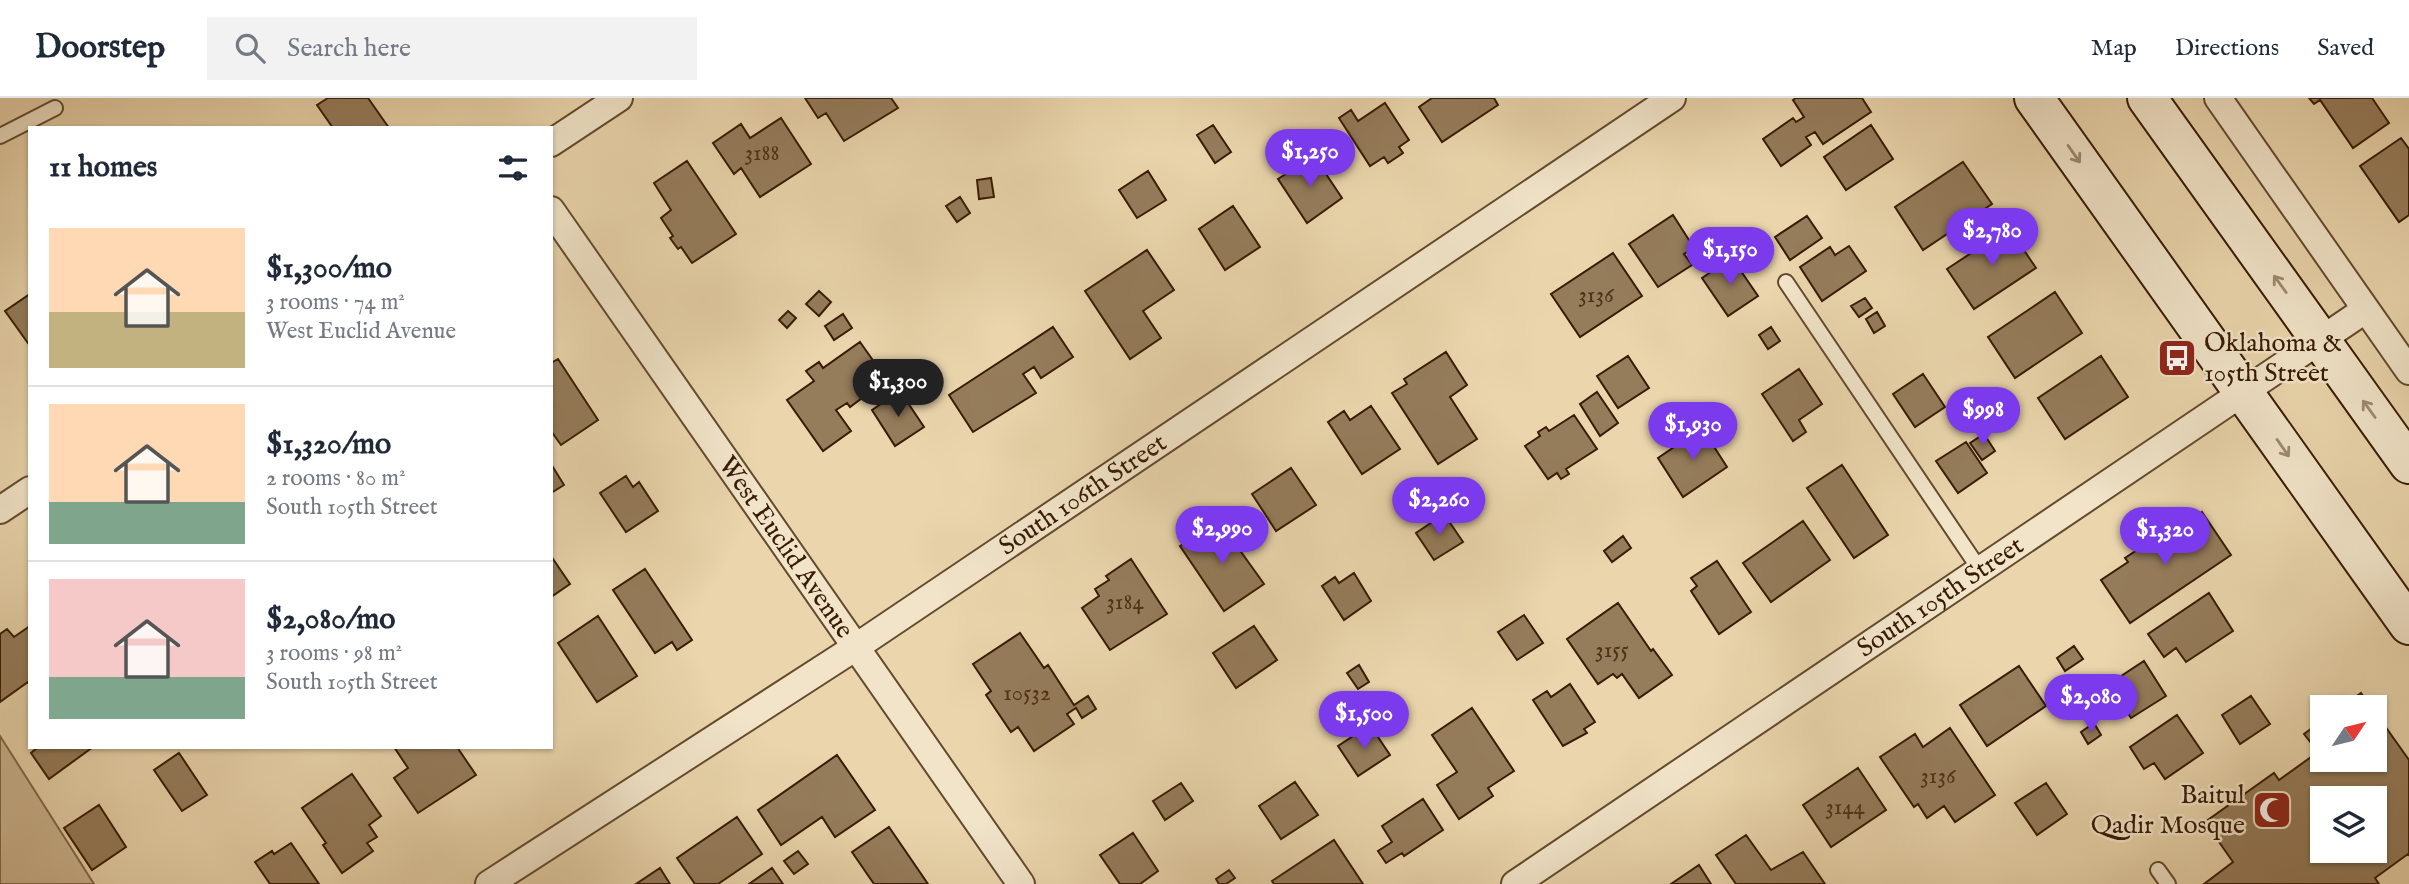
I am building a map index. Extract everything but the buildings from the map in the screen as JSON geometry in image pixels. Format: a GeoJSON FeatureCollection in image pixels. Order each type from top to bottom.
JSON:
{"type":"FeatureCollection","features":[{"type":"Feature","properties":{"kind":"main road"},"geometry":{"type":"LineString","coordinates":[[2034,98],[2409,625]]}},
{"type":"Feature","properties":{"kind":"main road"},"geometry":{"type":"LineString","coordinates":[[2147,98],[2409,464]]}},
{"type":"Feature","properties":{"kind":"street"},"geometry":{"type":"LineString","coordinates":[[553,142],[619,98]]}},
{"type":"Feature","properties":{"kind":"street"},"geometry":{"type":"LineString","coordinates":[[2218,98],[2409,370]]}},
{"type":"Feature","properties":{"kind":"street","name":"South 106th Street"},"geometry":{"type":"LineString","coordinates":[[489,884],[856,647],[1658,102]]}},
{"type":"Feature","properties":{"kind":"street","name":"West Euclid Avenue"},"geometry":{"type":"LineString","coordinates":[[553,213],[1021,884]]}},
{"type":"Feature","properties":{"kind":"street","name":"South 105th Street"},"geometry":{"type":"LineString","coordinates":[[1515,884],[2365,310]]}},
{"type":"Feature","properties":{"kind":"street"},"geometry":{"type":"LineString","coordinates":[[0,510],[28,491]]}},
{"type":"Feature","properties":{"kind":"lane"},"geometry":{"type":"LineString","coordinates":[[0,135],[55,108]]}},
{"type":"Feature","properties":{"kind":"lane"},"geometry":{"type":"LineString","coordinates":[[1786,282],[1980,570]]}},
{"type":"Feature","properties":{"kind":"lane"},"geometry":{"type":"LineString","coordinates":[[2158,870],[2168,884]]}},
{"type":"Feature","properties":{"kind":"shaded area"},"geometry":{"type":"Polygon","coordinates":[[[0,736],[94,884],[0,884],[0,736]]]}},
{"type":"Feature","properties":{"kind":"place","name":"Oklahoma & 105th Street"},"geometry":{"type":"Point","coordinates":[2177,358]}},
{"type":"Feature","properties":{"kind":"place","name":"Baitul Qadir Mosque"},"geometry":{"type":"Point","coordinates":[2272,810]}}]}
